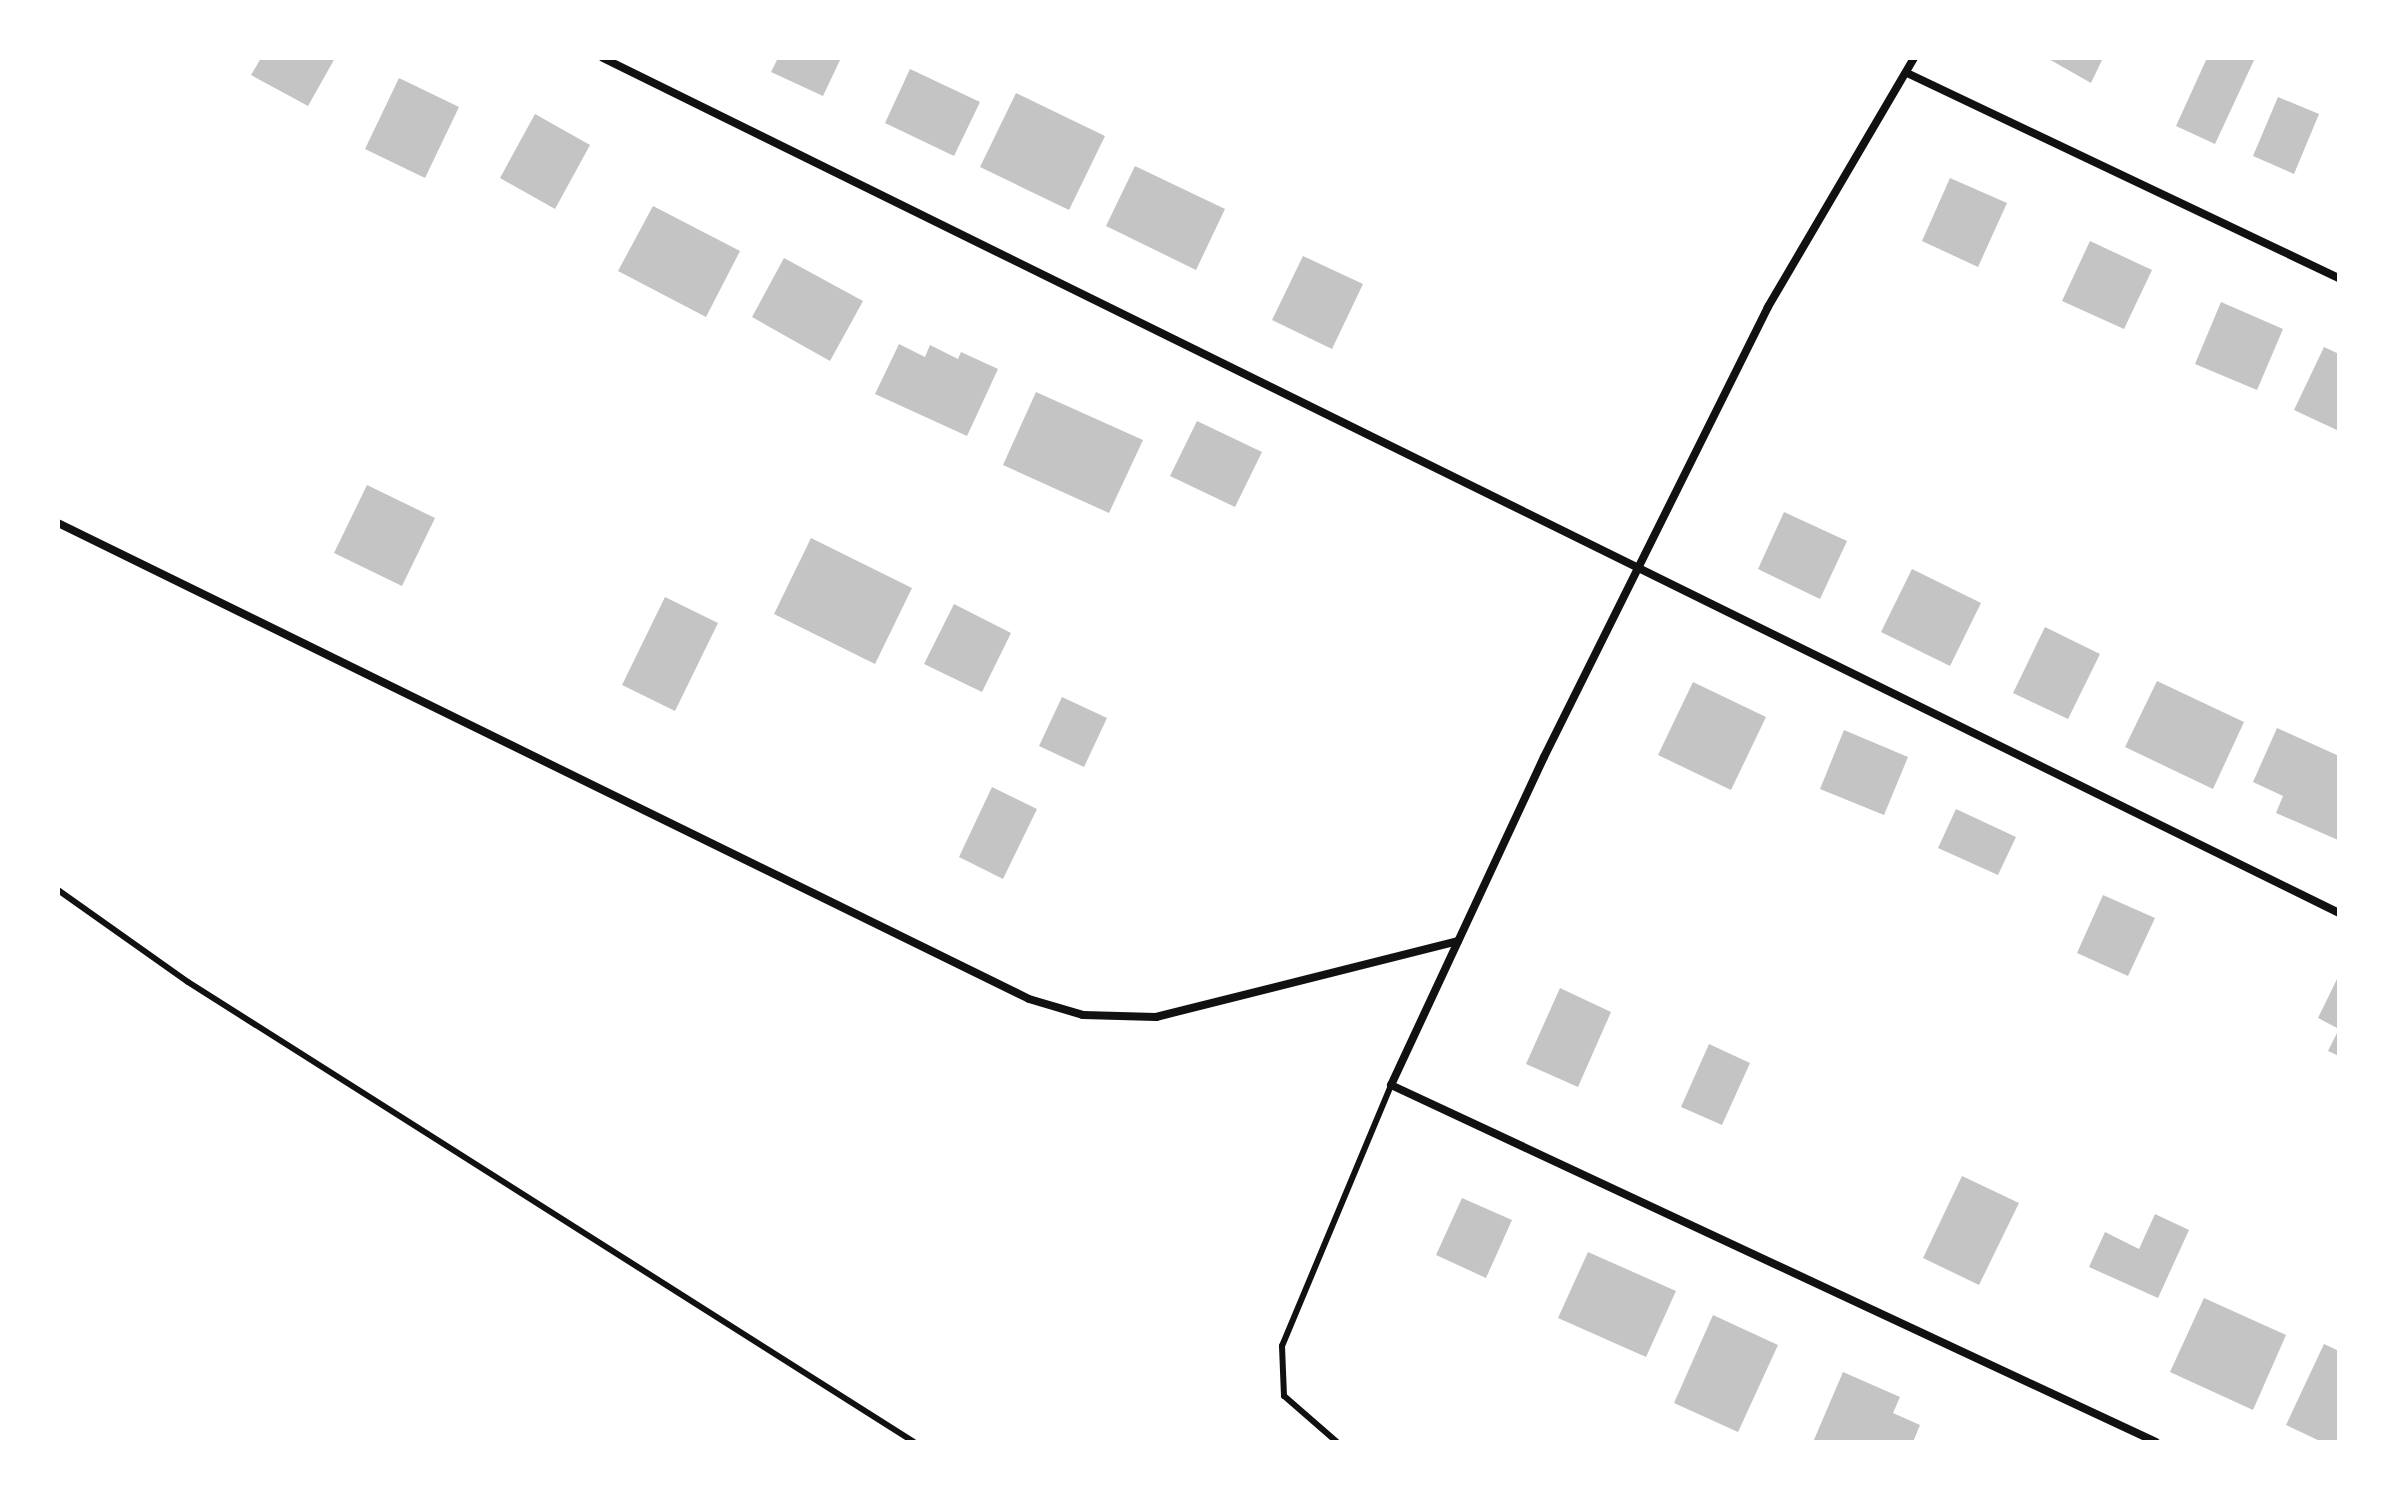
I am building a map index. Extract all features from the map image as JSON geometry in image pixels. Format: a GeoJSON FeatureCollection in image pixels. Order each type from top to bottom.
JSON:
{"type":"FeatureCollection","features":[{"type":"Feature","properties":{"kind":"street"},"geometry":{"type":"LineString","coordinates":[[603,58],[1639,572],[2339,913]]}},
{"type":"Feature","properties":{"kind":"street"},"geometry":{"type":"LineString","coordinates":[[1914,58],[1768,307],[1639,572],[1544,757],[1391,1085],[2156,1442]]}},
{"type":"Feature","properties":{"kind":"street"},"geometry":{"type":"LineString","coordinates":[[1907,73],[2339,278]]}},
{"type":"Feature","properties":{"kind":"street"},"geometry":{"type":"LineString","coordinates":[[58,523],[1029,999],[1083,1015],[1156,1017],[1458,941]]}},
{"type":"Feature","properties":{"kind":"lane"},"geometry":{"type":"LineString","coordinates":[[58,890],[188,982],[914,1442]]}},
{"type":"Feature","properties":{"kind":"lane"},"geometry":{"type":"LineString","coordinates":[[1337,1442],[1284,1396],[1282,1346],[1391,1085]]}},
{"type":"Feature","properties":{"kind":"building"},"geometry":{"type":"Polygon","coordinates":[[[261,58],[335,58],[308,106],[251,75],[261,58]]]}},
{"type":"Feature","properties":{"kind":"building"},"geometry":{"type":"Polygon","coordinates":[[[778,58],[841,58],[823,96],[771,72],[778,58]]]}},
{"type":"Feature","properties":{"kind":"building"},"geometry":{"type":"Polygon","coordinates":[[[2047,58],[2103,58],[2091,83],[2047,58]]]}},
{"type":"Feature","properties":{"kind":"building"},"geometry":{"type":"Polygon","coordinates":[[[2207,58],[2255,58],[2215,144],[2176,126],[2207,58]]]}},
{"type":"Feature","properties":{"kind":"building"},"geometry":{"type":"Polygon","coordinates":[[[910,69],[980,102],[954,156],[885,123],[910,69]]]}},
{"type":"Feature","properties":{"kind":"building"},"geometry":{"type":"Polygon","coordinates":[[[399,78],[459,107],[425,178],[365,149],[399,78]]]}},
{"type":"Feature","properties":{"kind":"building"},"geometry":{"type":"Polygon","coordinates":[[[1016,93],[1105,136],[1069,210],[980,167],[1016,93]]]}},
{"type":"Feature","properties":{"kind":"building"},"geometry":{"type":"Polygon","coordinates":[[[2278,97],[2319,114],[2294,174],[2253,156],[2278,97]]]}},
{"type":"Feature","properties":{"kind":"building"},"geometry":{"type":"Polygon","coordinates":[[[535,114],[590,145],[555,209],[500,178],[535,114]]]}},
{"type":"Feature","properties":{"kind":"building"},"geometry":{"type":"Polygon","coordinates":[[[1135,166],[1225,209],[1196,270],[1106,226],[1135,166]]]}},
{"type":"Feature","properties":{"kind":"building"},"geometry":{"type":"Polygon","coordinates":[[[1950,178],[2007,203],[1978,267],[1922,241],[1950,178]]]}},
{"type":"Feature","properties":{"kind":"building"},"geometry":{"type":"Polygon","coordinates":[[[653,206],[740,251],[706,317],[618,271],[653,206]]]}},
{"type":"Feature","properties":{"kind":"building"},"geometry":{"type":"Polygon","coordinates":[[[2090,241],[2152,270],[2124,329],[2062,301],[2090,241]]]}},
{"type":"Feature","properties":{"kind":"building"},"geometry":{"type":"Polygon","coordinates":[[[1303,256],[1363,284],[1332,349],[1272,320],[1303,256]]]}},
{"type":"Feature","properties":{"kind":"building"},"geometry":{"type":"Polygon","coordinates":[[[784,258],[863,301],[830,361],[752,317],[784,258]]]}},
{"type":"Feature","properties":{"kind":"building"},"geometry":{"type":"Polygon","coordinates":[[[2221,302],[2283,329],[2257,390],[2195,364],[2221,302]]]}},
{"type":"Feature","properties":{"kind":"building"},"geometry":{"type":"Polygon","coordinates":[[[899,344],[925,357],[930,345],[958,359],[961,352],[998,369],[967,436],[875,394],[899,344]]]}},
{"type":"Feature","properties":{"kind":"building"},"geometry":{"type":"Polygon","coordinates":[[[2324,347],[2339,354],[2339,431],[2294,410],[2324,347]]]}},
{"type":"Feature","properties":{"kind":"building"},"geometry":{"type":"Polygon","coordinates":[[[1036,392],[1143,440],[1109,513],[1003,465],[1036,392]]]}},
{"type":"Feature","properties":{"kind":"building"},"geometry":{"type":"Polygon","coordinates":[[[1197,421],[1262,452],[1235,507],[1170,476],[1197,421]]]}},
{"type":"Feature","properties":{"kind":"building"},"geometry":{"type":"Polygon","coordinates":[[[367,485],[435,518],[402,586],[334,553],[367,485]]]}},
{"type":"Feature","properties":{"kind":"building"},"geometry":{"type":"Polygon","coordinates":[[[1784,512],[1847,541],[1820,599],[1758,569],[1784,512]]]}},
{"type":"Feature","properties":{"kind":"building"},"geometry":{"type":"Polygon","coordinates":[[[811,538],[912,588],[875,664],[774,614],[811,538]]]}},
{"type":"Feature","properties":{"kind":"building"},"geometry":{"type":"Polygon","coordinates":[[[1912,569],[1981,603],[1950,666],[1881,632],[1912,569]]]}},
{"type":"Feature","properties":{"kind":"building"},"geometry":{"type":"Polygon","coordinates":[[[665,597],[718,623],[675,711],[622,685],[665,597]]]}},
{"type":"Feature","properties":{"kind":"building"},"geometry":{"type":"Polygon","coordinates":[[[954,604],[1011,633],[982,692],[924,664],[954,604]]]}},
{"type":"Feature","properties":{"kind":"building"},"geometry":{"type":"Polygon","coordinates":[[[2045,627],[2100,654],[2068,719],[2013,693],[2045,627]]]}},
{"type":"Feature","properties":{"kind":"building"},"geometry":{"type":"Polygon","coordinates":[[[2157,681],[2244,722],[2213,789],[2125,747],[2157,681]]]}},
{"type":"Feature","properties":{"kind":"building"},"geometry":{"type":"Polygon","coordinates":[[[1693,682],[1766,717],[1731,790],[1658,755],[1693,682]]]}},
{"type":"Feature","properties":{"kind":"building"},"geometry":{"type":"Polygon","coordinates":[[[1062,697],[1107,718],[1084,767],[1039,746],[1062,697]]]}},
{"type":"Feature","properties":{"kind":"building"},"geometry":{"type":"Polygon","coordinates":[[[2277,728],[2339,756],[2338,840],[2276,813],[2283,796],[2253,782],[2277,728]]]}},
{"type":"Feature","properties":{"kind":"building"},"geometry":{"type":"Polygon","coordinates":[[[1844,730],[1908,757],[1884,815],[1820,789],[1844,730]]]}},
{"type":"Feature","properties":{"kind":"building"},"geometry":{"type":"Polygon","coordinates":[[[992,787],[1037,809],[1003,879],[959,857],[992,787]]]}},
{"type":"Feature","properties":{"kind":"building"},"geometry":{"type":"Polygon","coordinates":[[[1956,809],[2016,837],[1998,875],[1938,848],[1956,809]]]}},
{"type":"Feature","properties":{"kind":"building"},"geometry":{"type":"Polygon","coordinates":[[[2103,895],[2155,918],[2128,976],[2077,953],[2103,895]]]}},
{"type":"Feature","properties":{"kind":"building"},"geometry":{"type":"Polygon","coordinates":[[[2339,975],[2339,1029],[2318,1018],[2339,975]]]}},
{"type":"Feature","properties":{"kind":"building"},"geometry":{"type":"Polygon","coordinates":[[[1560,988],[1611,1012],[1578,1087],[1526,1064],[1560,988]]]}},
{"type":"Feature","properties":{"kind":"building"},"geometry":{"type":"Polygon","coordinates":[[[2339,1029],[2339,1056],[2328,1051],[2339,1029]]]}},
{"type":"Feature","properties":{"kind":"building"},"geometry":{"type":"Polygon","coordinates":[[[1709,1044],[1750,1063],[1722,1125],[1681,1107],[1709,1044]]]}},
{"type":"Feature","properties":{"kind":"building"},"geometry":{"type":"Polygon","coordinates":[[[1962,1176],[2019,1203],[1979,1285],[1923,1258],[1962,1176]]]}},
{"type":"Feature","properties":{"kind":"building"},"geometry":{"type":"Polygon","coordinates":[[[1462,1198],[1512,1220],[1486,1278],[1436,1255],[1462,1198]]]}},
{"type":"Feature","properties":{"kind":"building"},"geometry":{"type":"Polygon","coordinates":[[[2155,1214],[2189,1230],[2158,1298],[2089,1267],[2105,1232],[2139,1249],[2155,1214]]]}},
{"type":"Feature","properties":{"kind":"building"},"geometry":{"type":"Polygon","coordinates":[[[1588,1252],[1676,1291],[1646,1357],[1558,1318],[1588,1252]]]}},
{"type":"Feature","properties":{"kind":"building"},"geometry":{"type":"Polygon","coordinates":[[[2204,1298],[2286,1335],[2253,1410],[2170,1372],[2204,1298]]]}},
{"type":"Feature","properties":{"kind":"building"},"geometry":{"type":"Polygon","coordinates":[[[1713,1315],[1778,1345],[1738,1432],[1674,1403],[1713,1315]]]}},
{"type":"Feature","properties":{"kind":"building"},"geometry":{"type":"Polygon","coordinates":[[[2324,1344],[2339,1351],[2339,1442],[2322,1442],[2286,1425],[2324,1344]]]}},
{"type":"Feature","properties":{"kind":"building"},"geometry":{"type":"Polygon","coordinates":[[[1843,1372],[1900,1397],[1893,1413],[1920,1425],[1913,1442],[1813,1442],[1843,1372]]]}}]}
